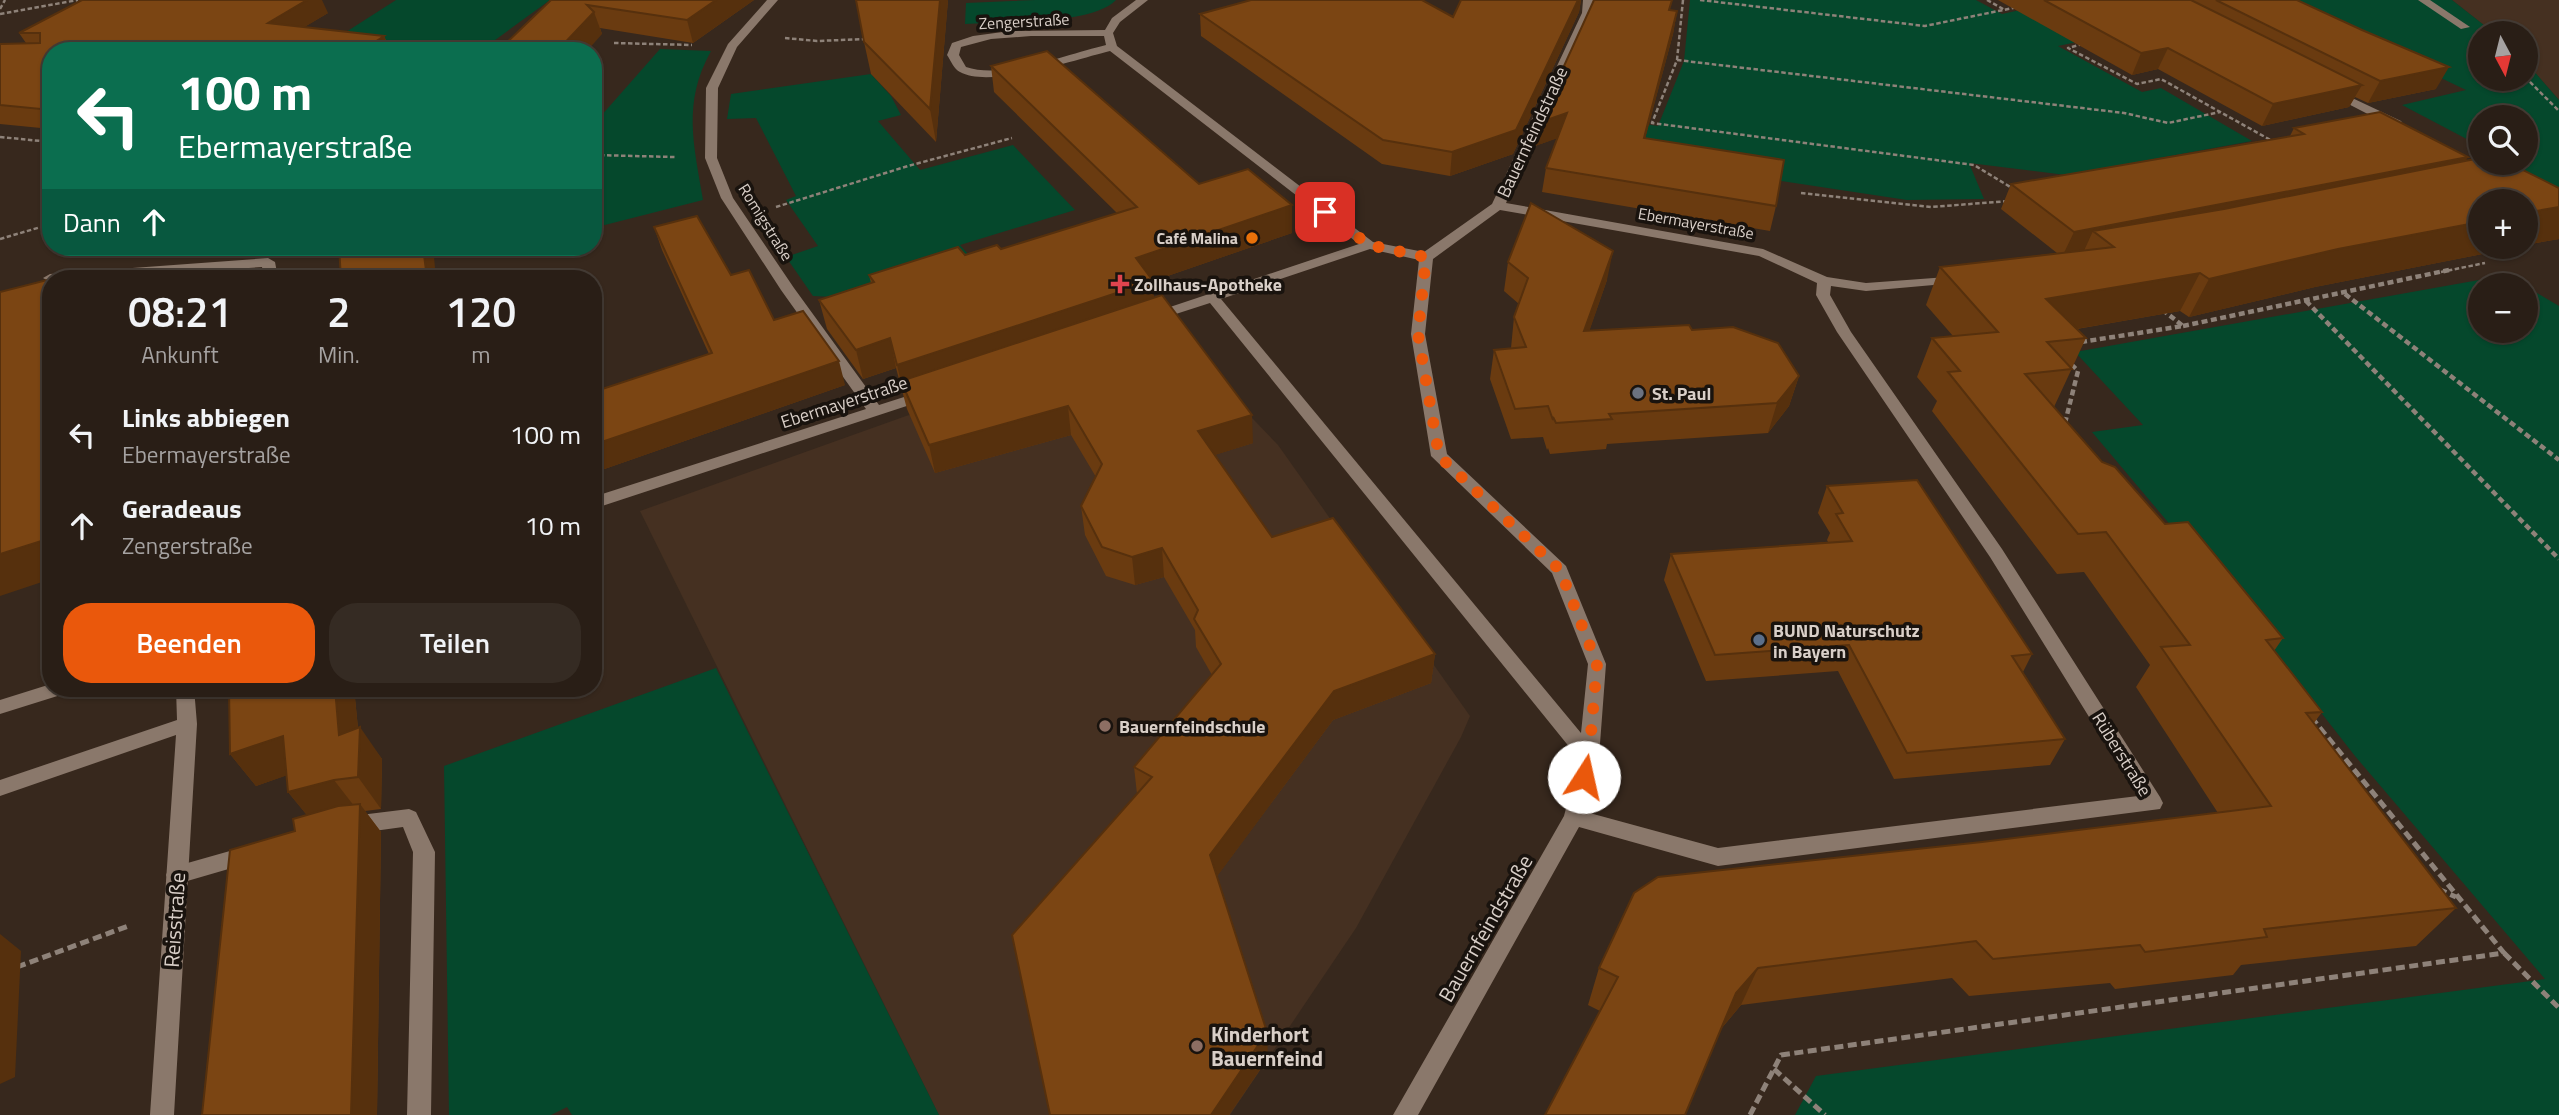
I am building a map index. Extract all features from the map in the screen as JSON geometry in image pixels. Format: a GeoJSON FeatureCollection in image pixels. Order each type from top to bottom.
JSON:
{"type":"FeatureCollection","features":[{"type":"Feature","properties":{"kind":"street","name":"Romigstraße"},"geometry":{"type":"LineString","coordinates":[[773,0],[732,46],[712,88],[711,158],[727,198],[788,290],[876,412]]}},
{"type":"Feature","properties":{"kind":"street"},"geometry":{"type":"LineString","coordinates":[[1143,0],[1116,20],[1108,33],[1112,47],[1369,245],[1426,257]]}},
{"type":"Feature","properties":{"kind":"street","name":"Bauernfeindstraße"},"geometry":{"type":"LineString","coordinates":[[1405,1115],[1574,817],[1589,757],[1597,664],[1560,570],[1439,456],[1418,334],[1426,257],[1499,206],[1587,12],[1588,0]]}},
{"type":"Feature","properties":{"kind":"street"},"geometry":{"type":"LineString","coordinates":[[2423,0],[2465,27]]}},
{"type":"Feature","properties":{"kind":"street","name":"Zengerstraße"},"geometry":{"type":"LineString","coordinates":[[1108,33],[997,35],[969,39],[956,45],[953,55],[963,70],[982,75],[1010,72],[1112,47]]}},
{"type":"Feature","properties":{"kind":"street"},"geometry":{"type":"LineString","coordinates":[[2317,84],[2404,128]]}},
{"type":"Feature","properties":{"kind":"street","name":"Ebermayerstraße"},"geometry":{"type":"LineString","coordinates":[[1499,206],[1763,253],[1824,281],[1866,287],[1975,276]]}},
{"type":"Feature","properties":{"kind":"street"},"geometry":{"type":"LineString","coordinates":[[1135,323],[1369,245]]}},
{"type":"Feature","properties":{"kind":"street"},"geometry":{"type":"LineString","coordinates":[[159,270],[268,262],[270,270]]}},
{"type":"Feature","properties":{"kind":"street","name":"Rüberstraße"},"geometry":{"type":"LineString","coordinates":[[1574,817],[1718,856],[2153,803],[1996,553],[1844,332],[1823,295],[1824,281]]}},
{"type":"Feature","properties":{"kind":"street"},"geometry":{"type":"LineString","coordinates":[[1212,297],[1589,757]]}},
{"type":"Feature","properties":{"kind":"street","name":"Ebermayerstraße"},"geometry":{"type":"LineString","coordinates":[[602,500],[941,390]]}},
{"type":"Feature","properties":{"kind":"street"},"geometry":{"type":"LineString","coordinates":[[0,707],[42,694]]}},
{"type":"Feature","properties":{"kind":"street","name":"Reisstraße"},"geometry":{"type":"LineString","coordinates":[[162,1115],[187,724],[186,697]]}},
{"type":"Feature","properties":{"kind":"street"},"geometry":{"type":"LineString","coordinates":[[0,788],[187,724]]}},
{"type":"Feature","properties":{"kind":"street"},"geometry":{"type":"LineString","coordinates":[[333,830],[359,823],[409,818],[424,852],[419,1115]]}},
{"type":"Feature","properties":{"kind":"street"},"geometry":{"type":"LineString","coordinates":[[177,875],[268,849]]}},
{"type":"Feature","properties":{"kind":"path"},"geometry":{"type":"LineString","coordinates":[[0,12],[5,0]]}},
{"type":"Feature","properties":{"kind":"path"},"geometry":{"type":"LineString","coordinates":[[0,12],[79,0]]}},
{"type":"Feature","properties":{"kind":"path"},"geometry":{"type":"LineString","coordinates":[[1683,0],[1676,60],[1652,123],[1974,165],[2017,191]]}},
{"type":"Feature","properties":{"kind":"path"},"geometry":{"type":"LineString","coordinates":[[1700,0],[1925,26],[2029,5]]}},
{"type":"Feature","properties":{"kind":"path"},"geometry":{"type":"LineString","coordinates":[[1987,0],[2005,10]]}},
{"type":"Feature","properties":{"kind":"path"},"geometry":{"type":"LineString","coordinates":[[744,33],[817,41],[870,38]]}},
{"type":"Feature","properties":{"kind":"path"},"geometry":{"type":"LineString","coordinates":[[2093,42],[2068,48],[2137,84],[2161,79],[2278,145],[2271,148]]}},
{"type":"Feature","properties":{"kind":"path"},"geometry":{"type":"LineString","coordinates":[[614,43],[701,46]]}},
{"type":"Feature","properties":{"kind":"path"},"geometry":{"type":"LineString","coordinates":[[1676,60],[2124,113],[2168,123],[2220,112]]}},
{"type":"Feature","properties":{"kind":"path"},"geometry":{"type":"LineString","coordinates":[[2538,90],[2559,111]]}},
{"type":"Feature","properties":{"kind":"path"},"geometry":{"type":"LineString","coordinates":[[0,137],[42,141]]}},
{"type":"Feature","properties":{"kind":"path"},"geometry":{"type":"LineString","coordinates":[[777,207],[908,166],[1012,138]]}},
{"type":"Feature","properties":{"kind":"path"},"geometry":{"type":"LineString","coordinates":[[602,155],[711,158]]}},
{"type":"Feature","properties":{"kind":"path"},"geometry":{"type":"LineString","coordinates":[[1801,193],[1891,206],[1989,205],[2015,200]]}},
{"type":"Feature","properties":{"kind":"path"},"geometry":{"type":"LineString","coordinates":[[0,239],[42,227]]}},
{"type":"Feature","properties":{"kind":"path"},"geometry":{"type":"LineString","coordinates":[[2183,326],[2485,263]]}},
{"type":"Feature","properties":{"kind":"path"},"geometry":{"type":"LineString","coordinates":[[2344,293],[2559,460]]}},
{"type":"Feature","properties":{"kind":"path"},"geometry":{"type":"LineString","coordinates":[[2306,301],[2559,559]]}},
{"type":"Feature","properties":{"kind":"path"},"geometry":{"type":"LineString","coordinates":[[2434,887],[2458,898]]}},
{"type":"Feature","properties":{"kind":"path"},"geometry":{"type":"LineString","coordinates":[[13,968],[175,908]]}},
{"type":"Feature","properties":{"kind":"path"},"geometry":{"type":"LineString","coordinates":[[2504,953],[2559,1008]]}},
{"type":"Feature","properties":{"kind":"path"},"geometry":{"type":"LineString","coordinates":[[1774,1069],[1825,1115]]}},
{"type":"Feature","properties":{"kind":"shaded area"},"geometry":{"type":"Polygon","coordinates":[[[2452,0],[2559,0],[2559,100],[2538,76],[2538,21],[2479,21],[2452,0]]]}},
{"type":"Feature","properties":{"kind":"shaded area","name":"Bauernfeindschule"},"geometry":{"type":"Polygon","coordinates":[[[1180,343],[1278,445],[1470,716],[1356,928],[1230,1115],[939,1115],[640,511],[906,416],[1180,343]]]}},
{"type":"Feature","properties":{"kind":"green space"},"geometry":{"type":"Polygon","coordinates":[[[396,0],[550,0],[492,42],[330,42],[396,0]]]}},
{"type":"Feature","properties":{"kind":"green space"},"geometry":{"type":"Polygon","coordinates":[[[1116,0],[1104,8],[1067,18],[965,24],[966,3],[1116,0]]]}},
{"type":"Feature","properties":{"kind":"green space"},"geometry":{"type":"Polygon","coordinates":[[[1690,0],[1976,0],[2002,14],[2067,0],[2103,0],[2154,26],[2058,46],[2142,92],[2161,88],[2252,141],[2066,175],[1969,163],[1984,199],[1907,200],[1649,161],[1601,118],[1658,126],[1684,61],[1690,0]]]}},
{"type":"Feature","properties":{"kind":"green space"},"geometry":{"type":"Polygon","coordinates":[[[2278,0],[2452,0],[2479,21],[2468,21],[2468,91],[2538,91],[2538,76],[2559,100],[2559,189],[2533,175],[2538,175],[2538,105],[2468,105],[2468,140],[2402,105],[2466,90],[2278,0]]]}},
{"type":"Feature","properties":{"kind":"green space"},"geometry":{"type":"Polygon","coordinates":[[[660,49],[711,51],[696,88],[693,106],[694,142],[703,200],[602,226],[602,115],[660,49]]]}},
{"type":"Feature","properties":{"kind":"green space"},"geometry":{"type":"Polygon","coordinates":[[[871,74],[891,96],[901,115],[878,121],[920,170],[1013,145],[1075,210],[960,245],[968,254],[836,297],[813,296],[786,257],[818,246],[786,200],[796,196],[756,118],[727,119],[731,94],[871,74]]]}},
{"type":"Feature","properties":{"kind":"green space"},"geometry":{"type":"Polygon","coordinates":[[[2468,282],[2468,343],[2538,343],[2538,294],[2559,306],[2559,1115],[1795,1115],[1816,1076],[2545,979],[2355,756],[2226,591],[2092,432],[2143,425],[2075,352],[2468,282]]]}},
{"type":"Feature","properties":{"kind":"green space"},"geometry":{"type":"Polygon","coordinates":[[[716,668],[939,1115],[572,1115],[567,1107],[551,1115],[449,1115],[444,766],[716,668]]]}},
{"type":"Feature","properties":{"kind":"building"},"geometry":{"type":"Polygon","coordinates":[[[82,0],[307,0],[268,23],[384,36],[375,42],[42,42],[42,109],[0,105],[0,44],[40,43],[40,33],[19,33],[82,0]]]}},
{"type":"Feature","properties":{"kind":"building"},"geometry":{"type":"Polygon","coordinates":[[[551,0],[716,0],[687,20],[587,5],[594,12],[566,42],[507,42],[551,0]]]}},
{"type":"Feature","properties":{"kind":"building"},"geometry":{"type":"Polygon","coordinates":[[[856,0],[940,0],[930,109],[864,42],[856,0]]]}},
{"type":"Feature","properties":{"kind":"building"},"geometry":{"type":"Polygon","coordinates":[[[1251,0],[1422,0],[1453,17],[1461,0],[1578,0],[1516,130],[1452,152],[1383,140],[1200,14],[1251,0]]]}},
{"type":"Feature","properties":{"kind":"building"},"geometry":{"type":"Polygon","coordinates":[[[1594,0],[1672,0],[1669,10],[1677,11],[1644,138],[1784,160],[1776,206],[1546,168],[1567,113],[1538,123],[1594,0]]]}},
{"type":"Feature","properties":{"kind":"building"},"geometry":{"type":"Polygon","coordinates":[[[2044,0],[2191,0],[2362,85],[2273,104],[2168,48],[2141,53],[2044,0]]]}},
{"type":"Feature","properties":{"kind":"building"},"geometry":{"type":"Polygon","coordinates":[[[2216,0],[2297,0],[2449,67],[2380,81],[2216,0]]]}},
{"type":"Feature","properties":{"kind":"building"},"geometry":{"type":"Polygon","coordinates":[[[1047,51],[1199,184],[1248,169],[1292,205],[1136,258],[1153,281],[897,365],[890,338],[856,350],[819,300],[874,282],[869,275],[958,247],[965,255],[997,245],[1001,249],[1137,207],[991,66],[1047,51]]]}},
{"type":"Feature","properties":{"kind":"building"},"geometry":{"type":"Polygon","coordinates":[[[2380,112],[2468,157],[2074,232],[2011,184],[2304,134],[2294,128],[2380,112]]]}},
{"type":"Feature","properties":{"kind":"building"},"geometry":{"type":"Polygon","coordinates":[[[2468,160],[2468,175],[2533,175],[2559,188],[2559,207],[2538,211],[2538,189],[2468,189],[2468,224],[2338,249],[2209,279],[2200,273],[2046,299],[2086,338],[2047,342],[2072,369],[2025,374],[2102,462],[2115,467],[2165,524],[2188,522],[2283,638],[2266,640],[2322,712],[2306,713],[2456,908],[2264,929],[2267,937],[2145,952],[2140,945],[1993,959],[1976,941],[1758,968],[1736,993],[1685,1115],[1545,1115],[1618,977],[1599,968],[1634,893],[1658,877],[1982,842],[2271,806],[2161,647],[2190,645],[2106,532],[2078,534],[1948,372],[1960,371],[1932,338],[1998,332],[1940,267],[2114,247],[2093,231],[2224,209],[2468,160]]]}},
{"type":"Feature","properties":{"kind":"building"},"geometry":{"type":"Polygon","coordinates":[[[1531,203],[1613,251],[1584,331],[1689,325],[1692,330],[1733,327],[1778,343],[1799,376],[1777,403],[1609,414],[1612,419],[1556,423],[1548,406],[1515,409],[1494,350],[1526,347],[1514,317],[1528,278],[1508,262],[1531,203]]]}},
{"type":"Feature","properties":{"kind":"building"},"geometry":{"type":"Polygon","coordinates":[[[697,216],[731,275],[749,270],[774,320],[803,311],[839,361],[602,442],[602,389],[712,353],[654,227],[697,216]]]}},
{"type":"Feature","properties":{"kind":"building"},"geometry":{"type":"Polygon","coordinates":[[[340,256],[424,256],[426,270],[340,270],[340,256]]]}},
{"type":"Feature","properties":{"kind":"building"},"geometry":{"type":"Polygon","coordinates":[[[42,281],[42,541],[0,554],[0,292],[42,281]]]}},
{"type":"Feature","properties":{"kind":"building"},"geometry":{"type":"Polygon","coordinates":[[[1162,295],[1252,415],[1198,431],[1272,537],[1333,518],[1435,654],[1334,691],[1210,855],[1267,1032],[1211,1115],[1050,1115],[1012,935],[1152,777],[1134,767],[1221,664],[1194,619],[1198,610],[1162,548],[1132,557],[1102,547],[1081,506],[1102,464],[1068,406],[929,445],[901,381],[1162,295]]]}},
{"type":"Feature","properties":{"kind":"building"},"geometry":{"type":"Polygon","coordinates":[[[1917,480],[2032,654],[2012,656],[2065,739],[1907,753],[1849,645],[1715,655],[1671,554],[1852,541],[1836,514],[1843,513],[1827,486],[1917,480]]]}},
{"type":"Feature","properties":{"kind":"building"},"geometry":{"type":"Polygon","coordinates":[[[229,697],[336,697],[339,735],[360,727],[358,777],[288,792],[283,736],[230,754],[229,697]]]}},
{"type":"Feature","properties":{"kind":"building"},"geometry":{"type":"Polygon","coordinates":[[[360,804],[351,1115],[202,1115],[230,850],[295,831],[293,819],[338,806],[360,804]]]}},
{"type":"Feature","properties":{"kind":"place","name":"Café Malina"},"geometry":{"type":"Point","coordinates":[1252,238]}},
{"type":"Feature","properties":{"kind":"place","name":"Zollhaus-Apotheke"},"geometry":{"type":"Point","coordinates":[1120,284]}},
{"type":"Feature","properties":{"kind":"place","name":"St. Paul"},"geometry":{"type":"Point","coordinates":[1638,393]}},
{"type":"Feature","properties":{"kind":"place","name":"BUND Naturschutz in Bayern"},"geometry":{"type":"Point","coordinates":[1759,640]}},
{"type":"Feature","properties":{"kind":"place","name":"Bauernfeindschule"},"geometry":{"type":"Point","coordinates":[1105,726]}},
{"type":"Feature","properties":{"kind":"place","name":"Kinderhort Bauernfeind"},"geometry":{"type":"Point","coordinates":[1197,1046]}},
{"type":"Feature","properties":{"kind":"route"},"geometry":{"type":"LineString","coordinates":[[1325,212],[1369,245],[1426,257],[1418,334],[1439,456],[1560,570],[1597,664],[1589,757],[1584,777]]}}]}
